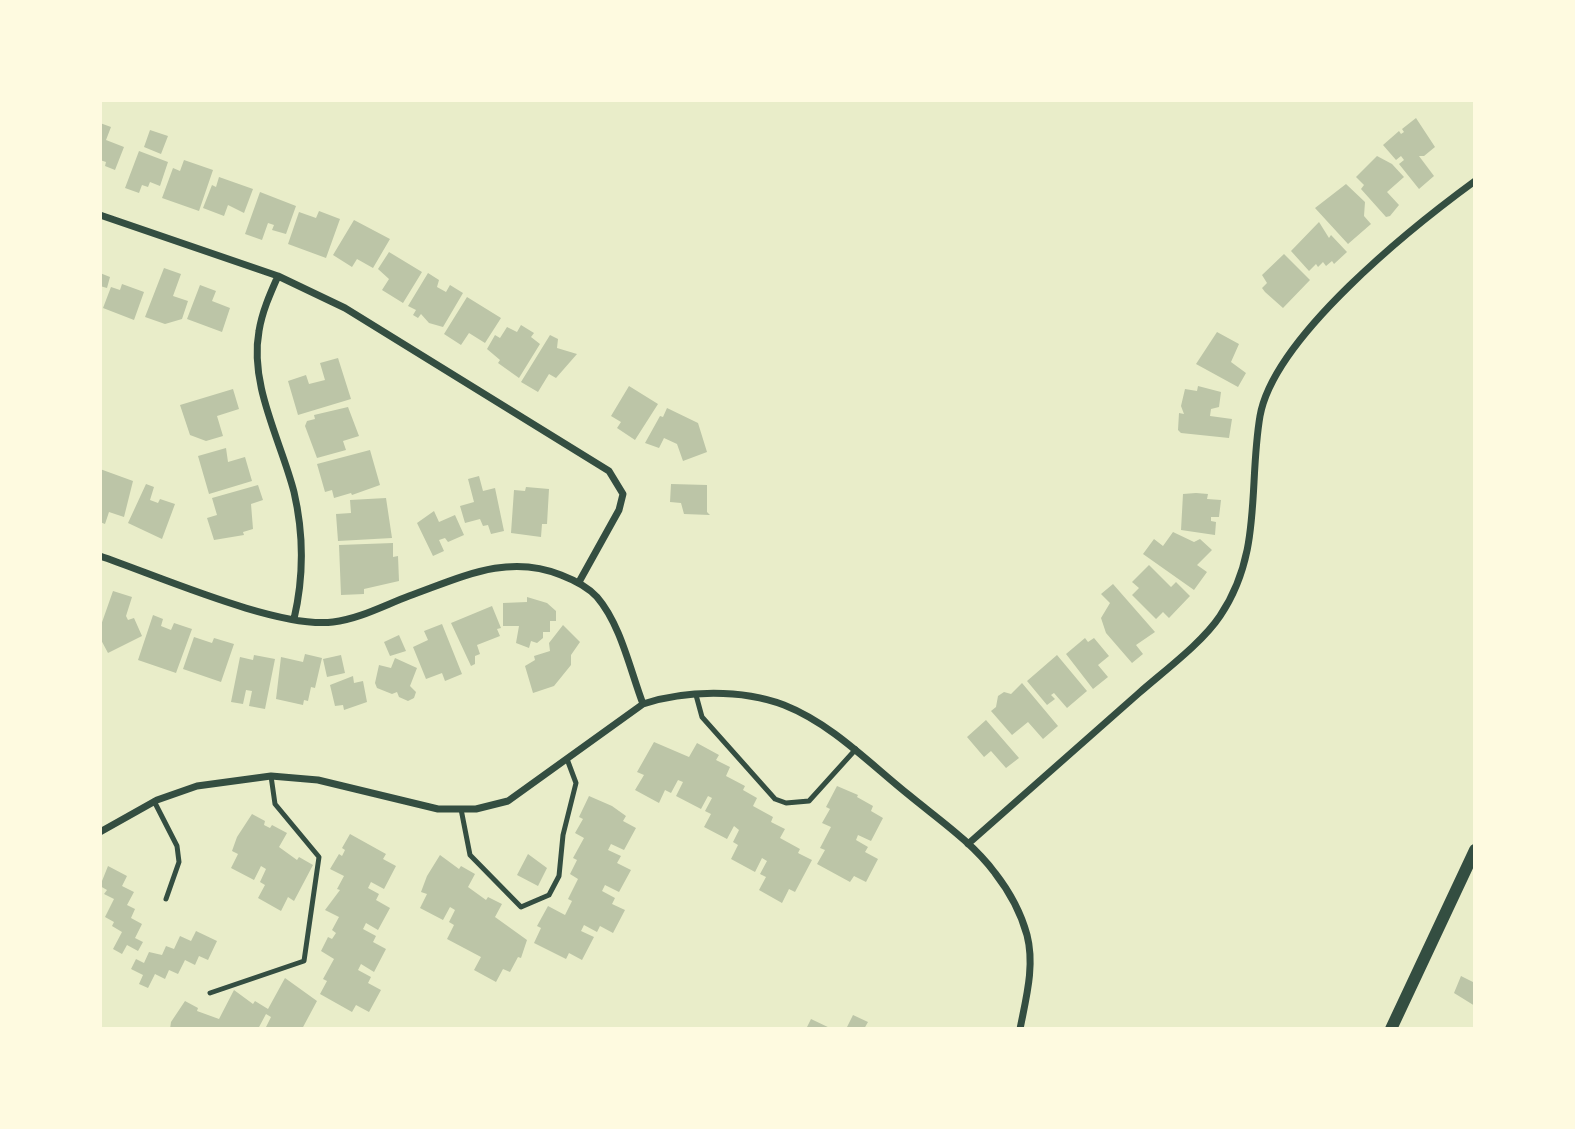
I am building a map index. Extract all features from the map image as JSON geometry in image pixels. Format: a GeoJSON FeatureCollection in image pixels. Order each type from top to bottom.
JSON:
{"type":"FeatureCollection","features":[{"type":"Feature","properties":{"kind":"street"},"geometry":{"type":"LineString","coordinates":[[968,844],[1175,661],[1220,617],[1250,547],[1261,414],[1272,380],[1353,281],[1429,215],[1475,181]]}},
{"type":"Feature","properties":{"kind":"street"},"geometry":{"type":"LineString","coordinates":[[100,215],[278,276],[345,308],[609,471],[622,494],[619,510],[579,582]]}},
{"type":"Feature","properties":{"kind":"street"},"geometry":{"type":"LineString","coordinates":[[278,276],[265,306],[258,332],[257,356],[261,385],[294,492],[302,532],[301,587],[294,619]]}},
{"type":"Feature","properties":{"kind":"street"},"geometry":{"type":"LineString","coordinates":[[100,556],[263,612],[294,619],[334,622],[492,566],[528,564],[579,582],[597,597],[612,621],[643,704]]}},
{"type":"Feature","properties":{"kind":"street"},"geometry":{"type":"LineString","coordinates":[[100,832],[154,802],[197,786],[271,776],[318,779],[438,809],[476,809],[508,801],[643,704],[661,698],[723,694],[782,704],[812,718],[856,750],[968,844],[995,872],[1013,901],[1027,935],[1030,974],[1020,1029]]}},
{"type":"Feature","properties":{"kind":"street"},"geometry":{"type":"LineString","coordinates":[[1391,1029],[1475,850]]}},
{"type":"Feature","properties":{"kind":"lane"},"geometry":{"type":"LineString","coordinates":[[696,695],[702,717],[775,799],[786,803],[809,801],[856,750]]}},
{"type":"Feature","properties":{"kind":"lane"},"geometry":{"type":"LineString","coordinates":[[461,809],[470,855],[521,907],[532,904],[549,895],[559,876],[563,835],[576,783],[566,759]]}},
{"type":"Feature","properties":{"kind":"lane"},"geometry":{"type":"LineString","coordinates":[[210,993],[304,961],[319,857],[275,804],[271,776]]}},
{"type":"Feature","properties":{"kind":"lane"},"geometry":{"type":"LineString","coordinates":[[154,802],[177,846],[179,862],[166,899]]}},
{"type":"Feature","properties":{"kind":"building"},"geometry":{"type":"Polygon","coordinates":[[[1416,118],[1435,147],[1424,156],[1419,156],[1434,176],[1419,189],[1399,164],[1404,160],[1401,156],[1396,160],[1383,145],[1399,131],[1401,134],[1404,132],[1402,129],[1416,118]]]}},
{"type":"Feature","properties":{"kind":"building"},"geometry":{"type":"Polygon","coordinates":[[[100,123],[111,127],[106,140],[124,147],[115,170],[105,166],[106,162],[100,160],[100,123]]]}},
{"type":"Feature","properties":{"kind":"building"},"geometry":{"type":"Polygon","coordinates":[[[150,130],[168,136],[161,154],[144,147],[150,130]]]}},
{"type":"Feature","properties":{"kind":"building"},"geometry":{"type":"Polygon","coordinates":[[[139,151],[168,162],[160,186],[150,182],[148,187],[142,185],[139,193],[125,188],[139,151]]]}},
{"type":"Feature","properties":{"kind":"building"},"geometry":{"type":"Polygon","coordinates":[[[1377,156],[1392,164],[1404,177],[1387,192],[1399,205],[1386,217],[1361,189],[1364,185],[1356,177],[1377,156]]]}},
{"type":"Feature","properties":{"kind":"building"},"geometry":{"type":"Polygon","coordinates":[[[184,160],[213,170],[199,211],[162,198],[173,168],[180,171],[184,160]]]}},
{"type":"Feature","properties":{"kind":"building"},"geometry":{"type":"Polygon","coordinates":[[[219,177],[253,189],[244,213],[228,205],[224,216],[203,208],[212,185],[216,187],[219,177]]]}},
{"type":"Feature","properties":{"kind":"building"},"geometry":{"type":"Polygon","coordinates":[[[1346,184],[1365,202],[1364,216],[1371,224],[1348,244],[1315,208],[1346,184]]]}},
{"type":"Feature","properties":{"kind":"building"},"geometry":{"type":"Polygon","coordinates":[[[260,192],[296,206],[286,234],[272,230],[274,225],[268,223],[262,240],[245,234],[260,192]]]}},
{"type":"Feature","properties":{"kind":"building"},"geometry":{"type":"Polygon","coordinates":[[[319,211],[340,219],[326,258],[288,244],[299,212],[316,218],[319,211]]]}},
{"type":"Feature","properties":{"kind":"building"},"geometry":{"type":"Polygon","coordinates":[[[354,220],[390,239],[373,268],[357,259],[352,267],[333,255],[354,220]]]}},
{"type":"Feature","properties":{"kind":"building"},"geometry":{"type":"Polygon","coordinates":[[[1319,222],[1329,238],[1331,235],[1347,252],[1334,264],[1332,261],[1326,266],[1323,262],[1318,267],[1316,264],[1309,271],[1291,251],[1319,222]]]}},
{"type":"Feature","properties":{"kind":"building"},"geometry":{"type":"Polygon","coordinates":[[[389,252],[422,272],[403,303],[382,290],[389,279],[378,269],[389,252]]]}},
{"type":"Feature","properties":{"kind":"building"},"geometry":{"type":"Polygon","coordinates":[[[1284,254],[1310,280],[1283,308],[1262,288],[1267,283],[1262,275],[1284,254]]]}},
{"type":"Feature","properties":{"kind":"building"},"geometry":{"type":"Polygon","coordinates":[[[164,268],[181,274],[173,296],[188,301],[182,319],[165,324],[145,317],[164,268]]]}},
{"type":"Feature","properties":{"kind":"building"},"geometry":{"type":"Polygon","coordinates":[[[100,273],[110,277],[107,288],[100,286],[100,273]]]}},
{"type":"Feature","properties":{"kind":"building"},"geometry":{"type":"Polygon","coordinates":[[[428,273],[439,280],[437,287],[446,292],[450,285],[463,293],[443,327],[429,323],[421,314],[418,318],[413,315],[416,310],[408,306],[428,273]]]}},
{"type":"Feature","properties":{"kind":"building"},"geometry":{"type":"Polygon","coordinates":[[[122,284],[144,292],[134,320],[103,308],[111,287],[120,290],[122,284]]]}},
{"type":"Feature","properties":{"kind":"building"},"geometry":{"type":"Polygon","coordinates":[[[200,285],[216,291],[212,301],[230,308],[222,332],[187,319],[200,285]]]}},
{"type":"Feature","properties":{"kind":"building"},"geometry":{"type":"Polygon","coordinates":[[[467,297],[501,318],[485,343],[469,333],[461,345],[444,334],[467,297]]]}},
{"type":"Feature","properties":{"kind":"building"},"geometry":{"type":"Polygon","coordinates":[[[521,325],[534,333],[531,337],[540,344],[519,378],[498,363],[500,360],[487,349],[495,335],[500,338],[507,327],[517,332],[521,325]]]}},
{"type":"Feature","properties":{"kind":"building"},"geometry":{"type":"Polygon","coordinates":[[[1217,332],[1239,344],[1231,362],[1246,373],[1238,387],[1196,364],[1217,332]]]}},
{"type":"Feature","properties":{"kind":"building"},"geometry":{"type":"Polygon","coordinates":[[[550,335],[558,339],[557,348],[577,354],[556,378],[549,374],[538,392],[521,382],[550,335]]]}},
{"type":"Feature","properties":{"kind":"building"},"geometry":{"type":"Polygon","coordinates":[[[338,358],[351,399],[298,415],[288,381],[306,375],[309,384],[325,380],[320,363],[338,358]]]}},
{"type":"Feature","properties":{"kind":"building"},"geometry":{"type":"Polygon","coordinates":[[[629,386],[658,404],[635,440],[617,428],[621,422],[611,416],[629,386]]]}},
{"type":"Feature","properties":{"kind":"building"},"geometry":{"type":"Polygon","coordinates":[[[1198,386],[1221,392],[1219,407],[1211,409],[1210,416],[1232,419],[1229,438],[1181,433],[1178,430],[1179,413],[1184,414],[1181,406],[1185,389],[1197,391],[1198,386]]]}},
{"type":"Feature","properties":{"kind":"building"},"geometry":{"type":"Polygon","coordinates":[[[233,389],[239,409],[217,416],[223,436],[206,441],[190,435],[180,405],[233,389]]]}},
{"type":"Feature","properties":{"kind":"building"},"geometry":{"type":"Polygon","coordinates":[[[348,407],[359,436],[343,441],[346,450],[317,458],[305,426],[307,421],[315,419],[314,415],[348,407]]]}},
{"type":"Feature","properties":{"kind":"building"},"geometry":{"type":"Polygon","coordinates":[[[667,408],[698,423],[707,452],[683,461],[677,444],[664,438],[659,448],[645,443],[667,408]]]}},
{"type":"Feature","properties":{"kind":"building"},"geometry":{"type":"Polygon","coordinates":[[[226,448],[228,462],[245,457],[252,481],[209,494],[198,456],[226,448]]]}},
{"type":"Feature","properties":{"kind":"building"},"geometry":{"type":"Polygon","coordinates":[[[370,450],[380,485],[334,498],[332,490],[325,492],[317,464],[370,450]]]}},
{"type":"Feature","properties":{"kind":"building"},"geometry":{"type":"Polygon","coordinates":[[[100,469],[133,481],[124,517],[109,512],[105,524],[100,522],[100,469]]]}},
{"type":"Feature","properties":{"kind":"building"},"geometry":{"type":"Polygon","coordinates":[[[479,476],[483,491],[495,488],[504,531],[491,534],[488,525],[483,526],[480,519],[465,523],[460,506],[474,502],[468,479],[479,476]]]}},
{"type":"Feature","properties":{"kind":"building"},"geometry":{"type":"Polygon","coordinates":[[[146,484],[154,487],[150,500],[158,503],[160,499],[175,504],[162,539],[128,523],[146,484]]]}},
{"type":"Feature","properties":{"kind":"building"},"geometry":{"type":"Polygon","coordinates":[[[671,484],[707,485],[707,512],[710,515],[684,514],[681,503],[670,502],[671,484]]]}},
{"type":"Feature","properties":{"kind":"building"},"geometry":{"type":"Polygon","coordinates":[[[258,485],[263,500],[251,504],[253,529],[243,532],[244,535],[214,540],[207,518],[217,515],[212,498],[258,485]]]}},
{"type":"Feature","properties":{"kind":"building"},"geometry":{"type":"Polygon","coordinates":[[[526,487],[549,489],[547,524],[542,524],[541,537],[511,533],[514,490],[525,491],[526,487]]]}},
{"type":"Feature","properties":{"kind":"building"},"geometry":{"type":"Polygon","coordinates":[[[1183,494],[1208,494],[1207,499],[1221,500],[1219,517],[1211,517],[1211,521],[1216,522],[1215,535],[1181,530],[1183,494]]]}},
{"type":"Feature","properties":{"kind":"building"},"geometry":{"type":"Polygon","coordinates":[[[386,498],[392,538],[338,541],[336,514],[351,513],[350,500],[386,498]]]}},
{"type":"Feature","properties":{"kind":"building"},"geometry":{"type":"Polygon","coordinates":[[[434,511],[439,522],[455,515],[464,535],[448,542],[445,538],[439,540],[444,551],[433,556],[417,523],[434,511]]]}},
{"type":"Feature","properties":{"kind":"building"},"geometry":{"type":"Polygon","coordinates":[[[1173,532],[1194,542],[1200,539],[1212,550],[1197,565],[1207,572],[1194,590],[1143,554],[1154,539],[1163,546],[1173,532]]]}},
{"type":"Feature","properties":{"kind":"building"},"geometry":{"type":"Polygon","coordinates":[[[393,543],[393,557],[398,556],[399,581],[364,589],[364,594],[341,595],[339,545],[393,543]]]}},
{"type":"Feature","properties":{"kind":"building"},"geometry":{"type":"Polygon","coordinates":[[[1149,565],[1171,587],[1176,582],[1190,596],[1169,618],[1163,612],[1156,619],[1132,595],[1139,588],[1132,582],[1149,565]]]}},
{"type":"Feature","properties":{"kind":"building"},"geometry":{"type":"Polygon","coordinates":[[[1113,584],[1155,632],[1136,645],[1143,654],[1132,663],[1106,633],[1101,618],[1110,603],[1101,594],[1113,584]]]}},
{"type":"Feature","properties":{"kind":"building"},"geometry":{"type":"Polygon","coordinates":[[[113,591],[132,597],[126,616],[128,620],[134,618],[142,636],[108,653],[100,638],[100,628],[113,591]]]}},
{"type":"Feature","properties":{"kind":"building"},"geometry":{"type":"Polygon","coordinates":[[[527,597],[547,603],[556,611],[556,621],[550,621],[550,632],[543,632],[543,638],[537,643],[531,641],[529,648],[516,643],[519,626],[503,626],[503,603],[527,602],[527,597]]]}},
{"type":"Feature","properties":{"kind":"building"},"geometry":{"type":"Polygon","coordinates":[[[492,606],[501,628],[497,629],[500,636],[477,645],[480,654],[475,656],[475,664],[471,666],[451,623],[492,606]]]}},
{"type":"Feature","properties":{"kind":"building"},"geometry":{"type":"Polygon","coordinates":[[[153,615],[163,619],[161,626],[171,630],[174,623],[192,629],[176,673],[138,660],[153,615]]]}},
{"type":"Feature","properties":{"kind":"building"},"geometry":{"type":"Polygon","coordinates":[[[442,624],[462,674],[445,681],[442,673],[426,679],[413,647],[428,640],[424,631],[442,624]]]}},
{"type":"Feature","properties":{"kind":"building"},"geometry":{"type":"Polygon","coordinates":[[[563,625],[580,642],[571,655],[571,665],[554,686],[533,693],[525,666],[535,660],[534,656],[550,651],[549,643],[563,625]]]}},
{"type":"Feature","properties":{"kind":"building"},"geometry":{"type":"Polygon","coordinates":[[[399,635],[406,651],[390,656],[384,642],[399,635]]]}},
{"type":"Feature","properties":{"kind":"building"},"geometry":{"type":"Polygon","coordinates":[[[194,637],[212,643],[214,638],[234,644],[221,682],[183,669],[194,637]]]}},
{"type":"Feature","properties":{"kind":"building"},"geometry":{"type":"Polygon","coordinates":[[[1085,638],[1088,642],[1094,638],[1109,656],[1098,665],[1108,677],[1093,689],[1066,654],[1085,638]]]}},
{"type":"Feature","properties":{"kind":"building"},"geometry":{"type":"Polygon","coordinates":[[[305,654],[322,658],[315,688],[311,687],[308,701],[304,700],[303,705],[276,699],[281,657],[303,662],[305,654]]]}},
{"type":"Feature","properties":{"kind":"building"},"geometry":{"type":"Polygon","coordinates":[[[254,655],[275,659],[265,709],[249,706],[252,691],[246,690],[243,704],[231,702],[240,657],[253,660],[254,655]]]}},
{"type":"Feature","properties":{"kind":"building"},"geometry":{"type":"Polygon","coordinates":[[[341,655],[345,673],[327,677],[323,659],[341,655]]]}},
{"type":"Feature","properties":{"kind":"building"},"geometry":{"type":"Polygon","coordinates":[[[1057,655],[1087,691],[1067,708],[1054,693],[1051,695],[1055,699],[1047,705],[1027,681],[1057,655]]]}},
{"type":"Feature","properties":{"kind":"building"},"geometry":{"type":"Polygon","coordinates":[[[395,658],[417,668],[410,686],[416,692],[414,698],[408,701],[399,697],[397,692],[392,694],[377,688],[375,683],[379,665],[391,668],[395,658]]]}},
{"type":"Feature","properties":{"kind":"building"},"geometry":{"type":"Polygon","coordinates":[[[353,676],[354,683],[363,681],[367,702],[344,710],[343,705],[335,706],[330,685],[353,676]]]}},
{"type":"Feature","properties":{"kind":"building"},"geometry":{"type":"Polygon","coordinates":[[[1022,683],[1058,726],[1043,739],[1028,722],[1012,735],[991,711],[996,707],[998,696],[1004,692],[1011,694],[1022,683]]]}},
{"type":"Feature","properties":{"kind":"building"},"geometry":{"type":"Polygon","coordinates":[[[986,720],[1019,758],[1006,768],[991,751],[984,757],[967,737],[986,720]]]}},
{"type":"Feature","properties":{"kind":"building"},"geometry":{"type":"Polygon","coordinates":[[[654,742],[689,757],[697,743],[719,755],[716,760],[730,767],[726,776],[745,786],[743,790],[757,798],[753,806],[773,817],[771,822],[785,829],[780,838],[800,849],[798,853],[812,860],[795,892],[789,889],[782,903],[759,890],[766,877],[760,874],[767,861],[762,858],[755,872],[731,859],[738,845],[733,842],[739,830],[734,826],[727,839],[704,827],[711,814],[705,811],[712,798],[708,796],[701,809],[676,796],[683,782],[678,780],[671,793],[665,790],[659,803],[635,790],[644,775],[637,772],[654,742]]]}},
{"type":"Feature","properties":{"kind":"building"},"geometry":{"type":"Polygon","coordinates":[[[837,786],[858,795],[857,797],[873,806],[871,811],[883,818],[871,841],[858,835],[856,840],[868,847],[865,852],[878,859],[866,882],[854,876],[850,882],[817,864],[825,850],[820,848],[831,827],[822,823],[830,809],[826,807],[837,786]]]}},
{"type":"Feature","properties":{"kind":"building"},"geometry":{"type":"Polygon","coordinates":[[[589,796],[612,806],[626,816],[623,821],[636,828],[624,850],[611,844],[608,850],[621,856],[617,863],[631,870],[619,892],[605,885],[602,891],[615,898],[612,904],[625,910],[613,933],[600,926],[597,932],[584,925],[581,931],[594,937],[582,960],[569,953],[566,959],[534,943],[541,928],[537,926],[548,906],[565,915],[572,901],[568,899],[578,879],[570,874],[577,860],[573,858],[584,838],[575,833],[583,819],[579,817],[589,796]]]}},
{"type":"Feature","properties":{"kind":"building"},"geometry":{"type":"Polygon","coordinates":[[[252,814],[265,821],[264,825],[270,828],[272,825],[287,833],[279,847],[297,860],[299,857],[313,865],[294,901],[288,897],[281,911],[258,898],[265,885],[260,882],[266,869],[261,866],[254,880],[231,868],[238,854],[232,851],[237,837],[252,814]]]}},
{"type":"Feature","properties":{"kind":"building"},"geometry":{"type":"Polygon","coordinates":[[[350,834],[386,854],[383,859],[396,866],[384,889],[371,882],[368,888],[379,894],[376,900],[390,908],[378,930],[366,923],[363,929],[376,936],[373,942],[386,949],[374,972],[361,964],[358,970],[371,977],[368,983],[381,990],[369,1012],[356,1005],[352,1012],[320,994],[327,981],[323,979],[334,959],[321,951],[328,937],[332,939],[336,933],[332,930],[339,917],[325,910],[340,890],[337,889],[344,876],[330,869],[339,854],[342,856],[345,850],[342,848],[350,834]]]}},
{"type":"Feature","properties":{"kind":"building"},"geometry":{"type":"Polygon","coordinates":[[[528,854],[547,868],[538,886],[517,875],[528,854]]]}},
{"type":"Feature","properties":{"kind":"building"},"geometry":{"type":"Polygon","coordinates":[[[440,855],[459,869],[461,866],[475,874],[468,887],[486,900],[488,897],[502,904],[495,917],[527,940],[521,958],[518,957],[510,972],[503,969],[496,982],[474,970],[481,957],[447,939],[454,925],[449,922],[455,910],[450,907],[443,920],[420,908],[427,894],[421,892],[427,876],[440,855]]]}},
{"type":"Feature","properties":{"kind":"building"},"geometry":{"type":"Polygon","coordinates":[[[108,866],[127,876],[122,886],[134,892],[127,905],[135,909],[131,918],[142,924],[135,938],[143,942],[138,951],[127,945],[122,954],[113,949],[122,932],[112,926],[114,922],[105,917],[114,899],[104,894],[107,890],[100,886],[108,866]]]}},
{"type":"Feature","properties":{"kind":"building"},"geometry":{"type":"Polygon","coordinates":[[[196,931],[217,941],[208,960],[199,956],[195,965],[185,960],[178,974],[169,970],[165,979],[155,974],[148,988],[139,984],[143,975],[131,969],[136,959],[144,963],[149,952],[162,955],[166,946],[174,949],[180,936],[191,941],[196,931]]]}},
{"type":"Feature","properties":{"kind":"building"},"geometry":{"type":"Polygon","coordinates":[[[1461,976],[1475,983],[1475,1006],[1454,993],[1461,976]]]}},
{"type":"Feature","properties":{"kind":"building"},"geometry":{"type":"Polygon","coordinates":[[[285,978],[317,1001],[302,1029],[265,1029],[271,1017],[266,1014],[258,1029],[170,1029],[171,1022],[185,1001],[198,1008],[197,1011],[219,1019],[234,990],[253,1004],[255,1001],[268,1009],[285,978]]]}},
{"type":"Feature","properties":{"kind":"building"},"geometry":{"type":"Polygon","coordinates":[[[853,1015],[868,1022],[864,1029],[846,1029],[853,1015]]]}},
{"type":"Feature","properties":{"kind":"building"},"geometry":{"type":"Polygon","coordinates":[[[811,1019],[832,1029],[806,1029],[811,1019]]]}}]}
